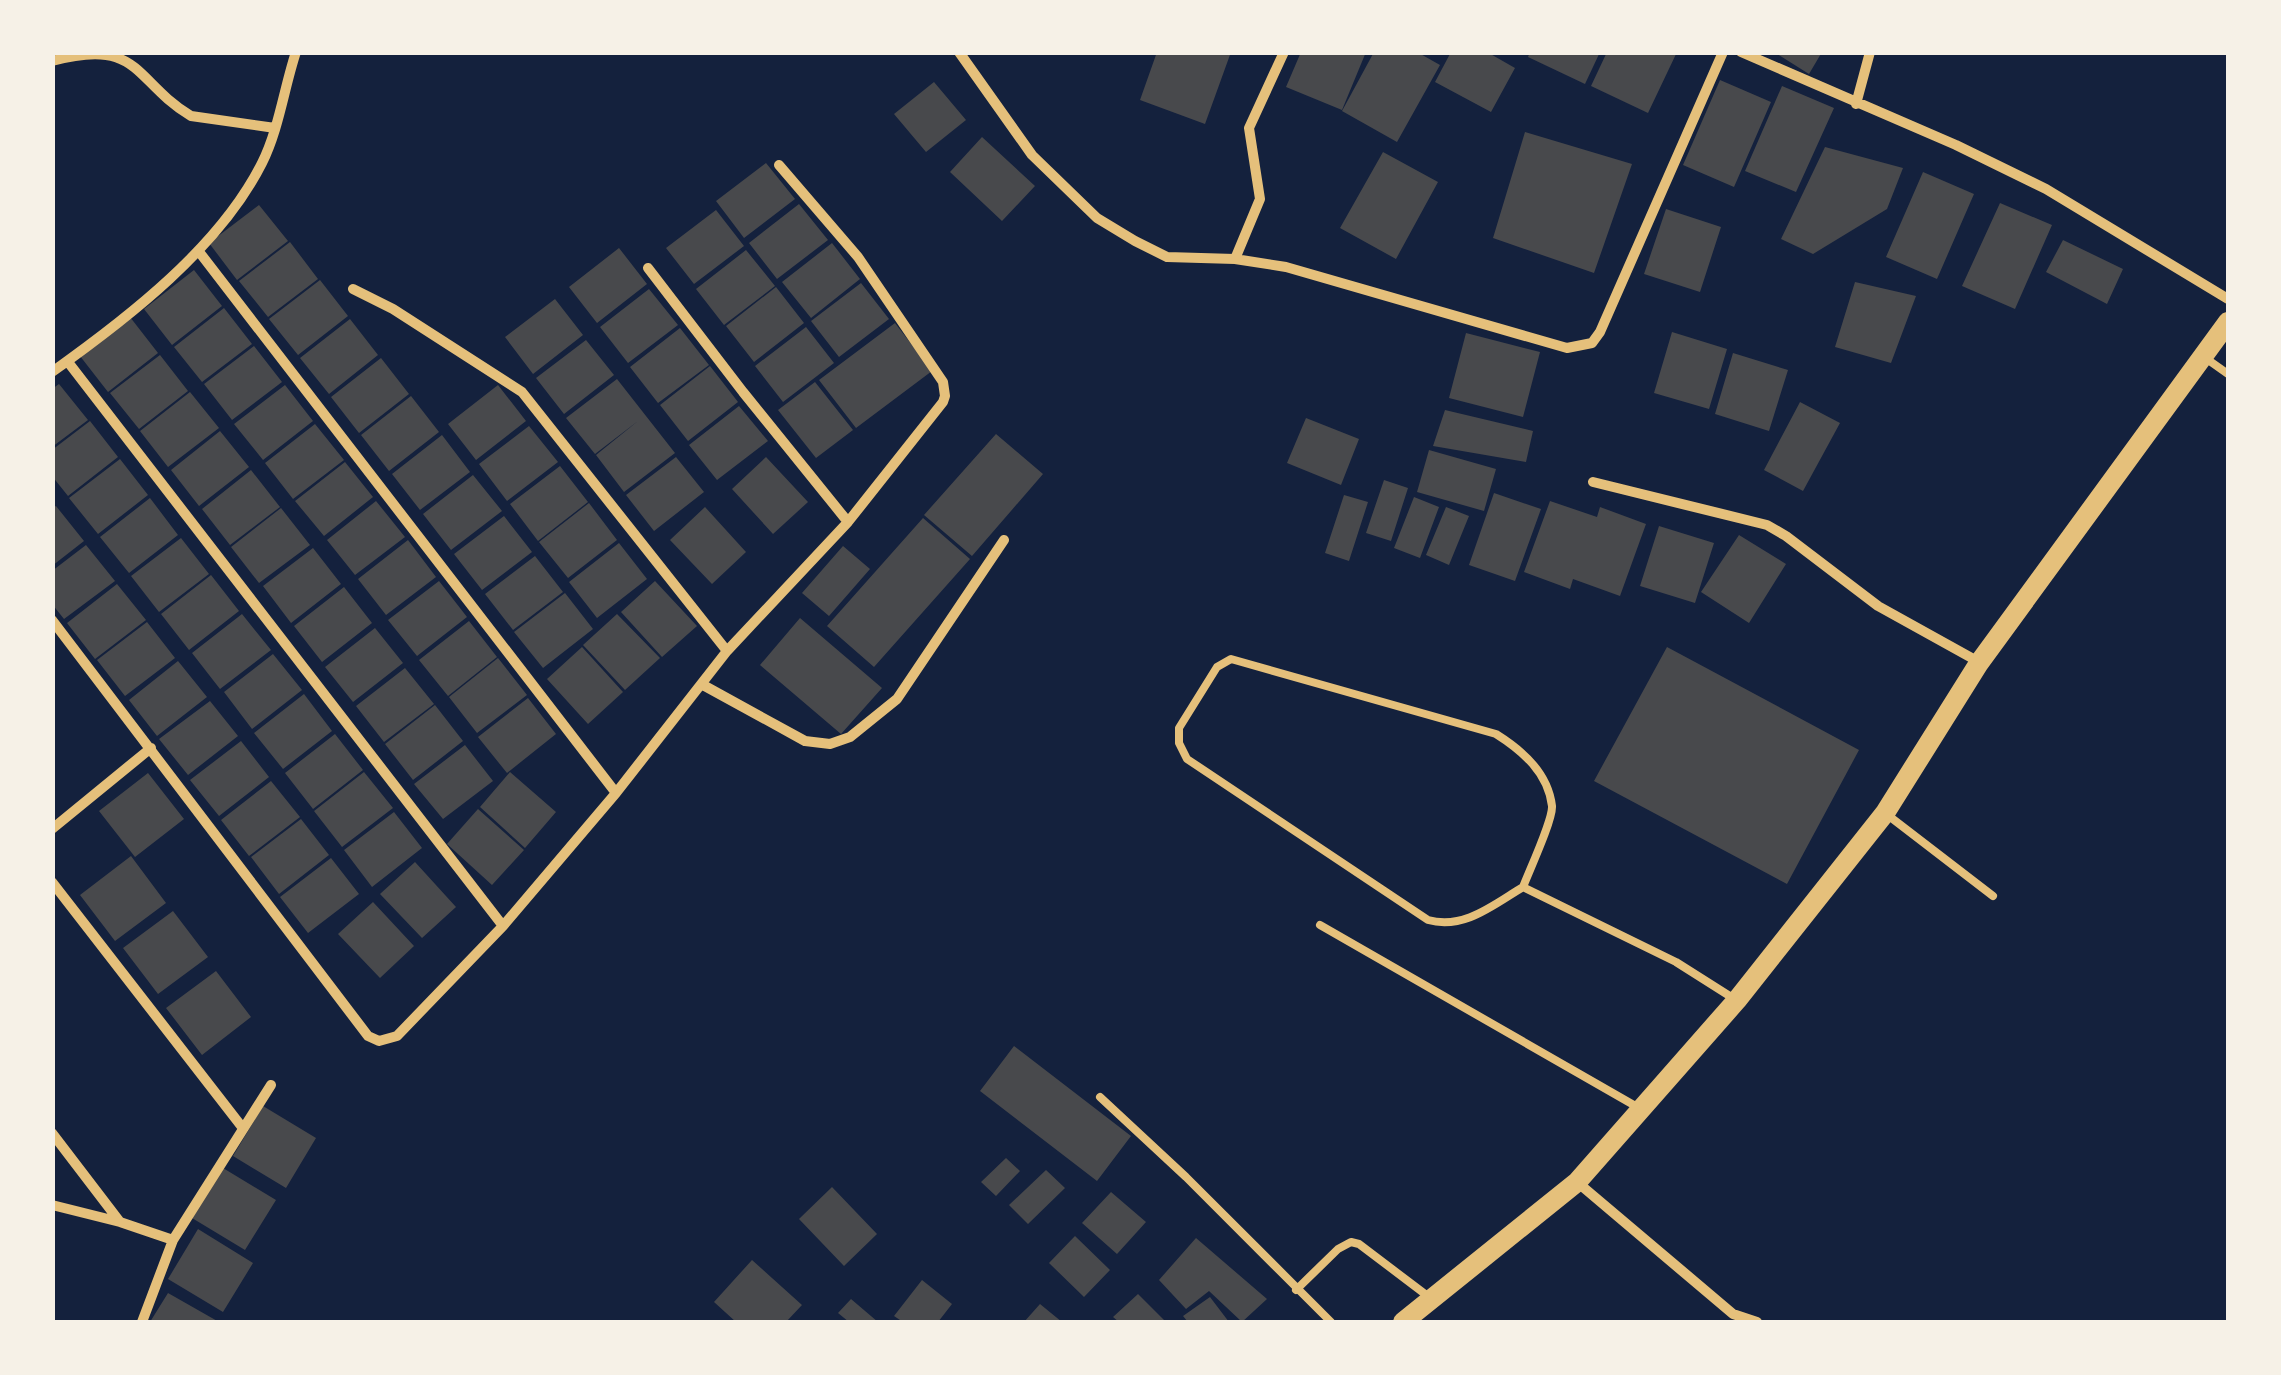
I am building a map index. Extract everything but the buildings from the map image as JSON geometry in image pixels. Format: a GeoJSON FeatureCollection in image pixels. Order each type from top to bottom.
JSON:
{"type":"FeatureCollection","features":[{"type":"Feature","properties":{"kind":"main road"},"geometry":{"type":"LineString","coordinates":[[1409,1321],[1577,1182],[1737,1000],[1885,813],[1980,663],[2228,322]]}},
{"type":"Feature","properties":{"kind":"street"},"geometry":{"type":"LineString","coordinates":[[52,372],[200,253],[241,199],[264,160],[296,52]]}},
{"type":"Feature","properties":{"kind":"street"},"geometry":{"type":"LineString","coordinates":[[959,52],[1032,155],[1097,218],[1134,242],[1167,256],[1235,259],[1286,267],[1550,346],[1579,348],[1592,343],[1600,332],[1723,52]]}},
{"type":"Feature","properties":{"kind":"street"},"geometry":{"type":"LineString","coordinates":[[1235,259],[1260,199],[1249,128],[1284,52]]}},
{"type":"Feature","properties":{"kind":"street"},"geometry":{"type":"LineString","coordinates":[[1741,52],[1956,145],[2046,189],[2228,299]]}},
{"type":"Feature","properties":{"kind":"street"},"geometry":{"type":"LineString","coordinates":[[1856,104],[1870,52]]}},
{"type":"Feature","properties":{"kind":"street"},"geometry":{"type":"LineString","coordinates":[[52,61],[87,54],[111,55],[142,70],[180,110],[192,116],[274,128]]}},
{"type":"Feature","properties":{"kind":"street"},"geometry":{"type":"LineString","coordinates":[[52,620],[338,999],[373,1040],[396,1036],[503,926],[728,652],[848,522],[939,407],[945,388],[858,257],[779,165]]}},
{"type":"Feature","properties":{"kind":"street"},"geometry":{"type":"LineString","coordinates":[[200,253],[616,793]]}},
{"type":"Feature","properties":{"kind":"street"},"geometry":{"type":"LineString","coordinates":[[648,268],[848,522]]}},
{"type":"Feature","properties":{"kind":"street"},"geometry":{"type":"LineString","coordinates":[[352,289],[394,309],[522,392],[728,652]]}},
{"type":"Feature","properties":{"kind":"street"},"geometry":{"type":"LineString","coordinates":[[68,362],[503,926]]}},
{"type":"Feature","properties":{"kind":"street"},"geometry":{"type":"LineString","coordinates":[[1592,482],[1768,525],[1878,606],[1980,663]]}},
{"type":"Feature","properties":{"kind":"street"},"geometry":{"type":"LineString","coordinates":[[703,685],[805,742],[830,744],[850,737],[897,699],[1004,540]]}},
{"type":"Feature","properties":{"kind":"street"},"geometry":{"type":"LineString","coordinates":[[52,829],[151,748]]}},
{"type":"Feature","properties":{"kind":"street"},"geometry":{"type":"LineString","coordinates":[[52,882],[242,1127]]}},
{"type":"Feature","properties":{"kind":"street"},"geometry":{"type":"LineString","coordinates":[[142,1322],[173,1240],[271,1085]]}},
{"type":"Feature","properties":{"kind":"street"},"geometry":{"type":"LineString","coordinates":[[52,1133],[120,1222]]}},
{"type":"Feature","properties":{"kind":"street"},"geometry":{"type":"LineString","coordinates":[[1577,1182],[1733,1314],[1757,1322]]}},
{"type":"Feature","properties":{"kind":"street"},"geometry":{"type":"LineString","coordinates":[[52,1205],[173,1240]]}},
{"type":"Feature","properties":{"kind":"lane"},"geometry":{"type":"LineString","coordinates":[[2204,357],[2228,374]]}},
{"type":"Feature","properties":{"kind":"lane"},"geometry":{"type":"LineString","coordinates":[[1232,659],[1496,734],[1526,754],[1543,778],[1552,809],[1523,887],[1462,922],[1444,924],[1428,920],[1188,759],[1179,743],[1179,728],[1217,667],[1232,659]]}},
{"type":"Feature","properties":{"kind":"lane"},"geometry":{"type":"LineString","coordinates":[[1885,813],[1993,896]]}},
{"type":"Feature","properties":{"kind":"lane"},"geometry":{"type":"LineString","coordinates":[[1523,887],[1676,962],[1737,1000]]}},
{"type":"Feature","properties":{"kind":"lane"},"geometry":{"type":"LineString","coordinates":[[1320,925],[1643,1110]]}},
{"type":"Feature","properties":{"kind":"lane"},"geometry":{"type":"LineString","coordinates":[[1100,1097],[1331,1322]]}},
{"type":"Feature","properties":{"kind":"lane"},"geometry":{"type":"LineString","coordinates":[[1296,1290],[1338,1249],[1351,1242],[1434,1300]]}}]}
